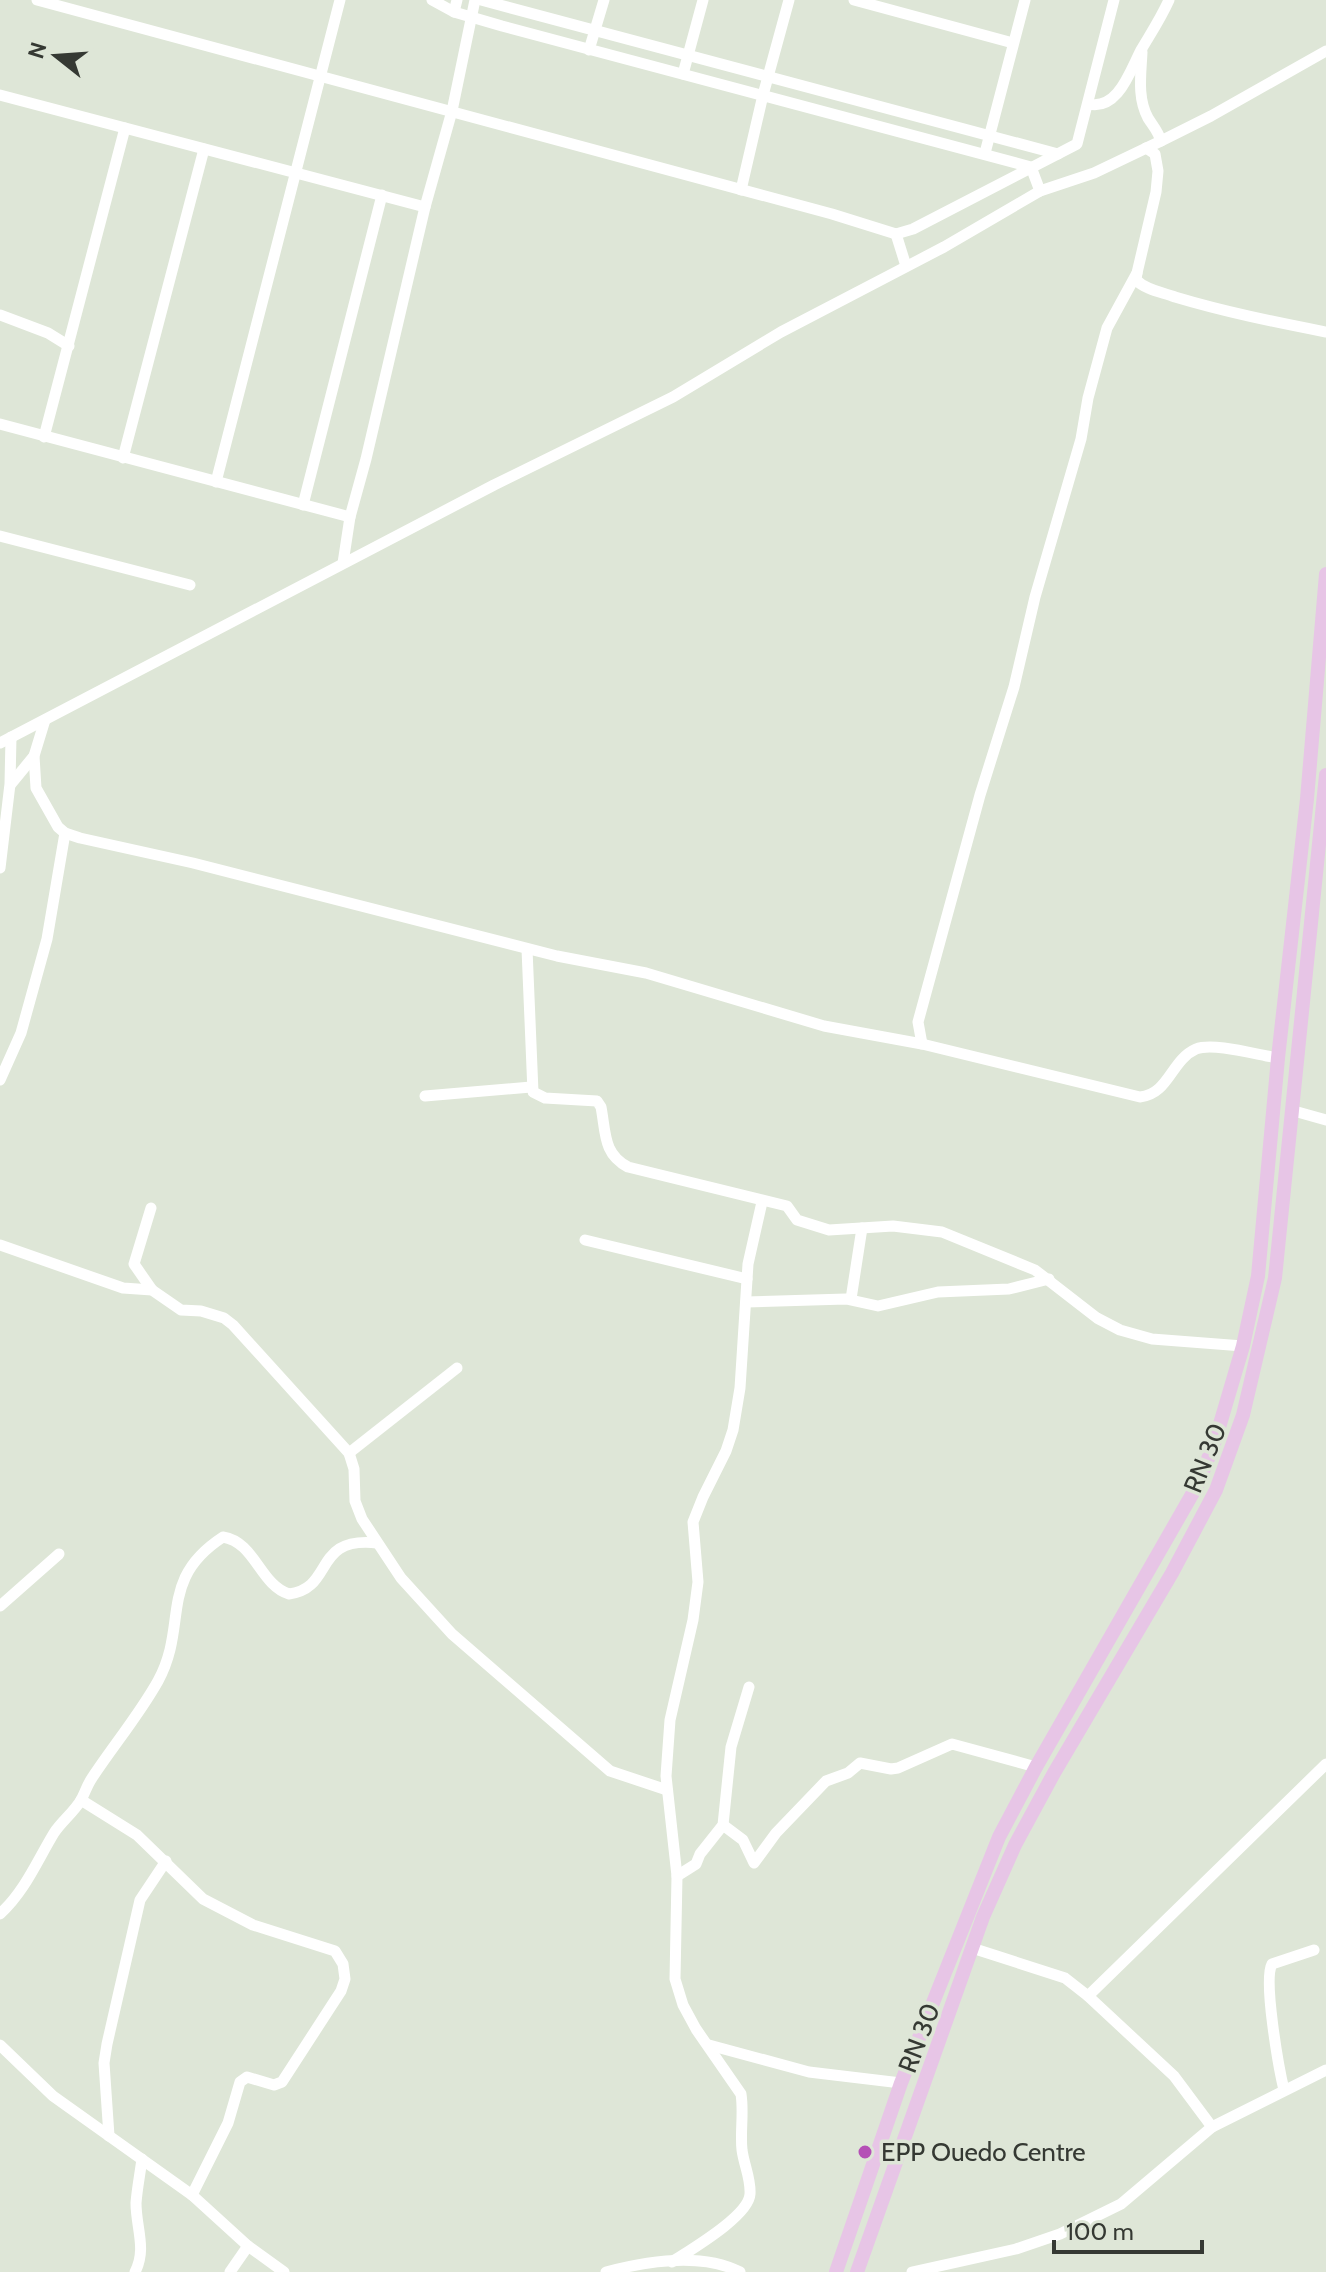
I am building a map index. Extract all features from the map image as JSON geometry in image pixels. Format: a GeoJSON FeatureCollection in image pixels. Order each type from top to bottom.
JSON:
{"type":"FeatureCollection","features":[{"type":"Feature","properties":{"kind":"main road","name":"RN 30"},"geometry":{"type":"LineString","coordinates":[[836,2272],[901,2083],[999,1837],[1198,1484],[1215,1441],[1243,1346],[1260,1261],[1278,1058],[1307,799],[1326,574]]}},
{"type":"Feature","properties":{"kind":"main road","name":"RN 30"},"geometry":{"type":"LineString","coordinates":[[857,2272],[972,1948],[1015,1845],[1172,1573],[1216,1490],[1233,1448],[1275,1278],[1326,775]]}},
{"type":"Feature","properties":{"kind":"street"},"geometry":{"type":"LineString","coordinates":[[37,0],[832,214],[896,234],[913,229],[1077,144],[1114,0]]}},
{"type":"Feature","properties":{"kind":"street"},"geometry":{"type":"LineString","coordinates":[[216,482],[340,0]]}},
{"type":"Feature","properties":{"kind":"street"},"geometry":{"type":"LineString","coordinates":[[434,0],[456,6],[471,17],[502,26],[1031,167]]}},
{"type":"Feature","properties":{"kind":"street"},"geometry":{"type":"LineString","coordinates":[[343,563],[350,517],[425,207],[452,111],[471,17],[478,0],[509,4],[688,56],[1058,154]]}},
{"type":"Feature","properties":{"kind":"street"},"geometry":{"type":"LineString","coordinates":[[589,50],[604,0]]}},
{"type":"Feature","properties":{"kind":"street"},"geometry":{"type":"LineString","coordinates":[[683,74],[703,0]]}},
{"type":"Feature","properties":{"kind":"street"},"geometry":{"type":"LineString","coordinates":[[741,190],[789,0]]}},
{"type":"Feature","properties":{"kind":"street"},"geometry":{"type":"LineString","coordinates":[[854,0],[1013,43]]}},
{"type":"Feature","properties":{"kind":"street"},"geometry":{"type":"LineString","coordinates":[[985,153],[1025,0]]}},
{"type":"Feature","properties":{"kind":"street"},"geometry":{"type":"LineString","coordinates":[[1088,104],[1097,106],[1111,100],[1152,36],[1169,0]]}},
{"type":"Feature","properties":{"kind":"street"},"geometry":{"type":"LineString","coordinates":[[502,26],[509,4]]}},
{"type":"Feature","properties":{"kind":"street"},"geometry":{"type":"LineString","coordinates":[[1142,48],[1142,99],[1161,141]]}},
{"type":"Feature","properties":{"kind":"street"},"geometry":{"type":"LineString","coordinates":[[0,868],[10,784],[6,740],[343,563],[602,430],[673,397],[781,332],[1040,191],[1094,173],[1161,141],[1326,51]]}},
{"type":"Feature","properties":{"kind":"street"},"geometry":{"type":"LineString","coordinates":[[0,95],[425,207]]}},
{"type":"Feature","properties":{"kind":"street"},"geometry":{"type":"LineString","coordinates":[[44,437],[125,128]]}},
{"type":"Feature","properties":{"kind":"street"},"geometry":{"type":"LineString","coordinates":[[1146,148],[1155,154],[1158,171],[1136,280],[1141,285],[1205,306],[1326,332]]}},
{"type":"Feature","properties":{"kind":"street"},"geometry":{"type":"LineString","coordinates":[[123,458],[204,149]]}},
{"type":"Feature","properties":{"kind":"street"},"geometry":{"type":"LineString","coordinates":[[1031,167],[1040,191]]}},
{"type":"Feature","properties":{"kind":"street"},"geometry":{"type":"LineString","coordinates":[[303,505],[382,195]]}},
{"type":"Feature","properties":{"kind":"street"},"geometry":{"type":"LineString","coordinates":[[896,234],[906,266]]}},
{"type":"Feature","properties":{"kind":"street"},"geometry":{"type":"LineString","coordinates":[[922,1044],[918,1022],[980,795],[1014,687],[1107,328],[1137,273]]}},
{"type":"Feature","properties":{"kind":"street"},"geometry":{"type":"LineString","coordinates":[[0,315],[37,328],[69,346]]}},
{"type":"Feature","properties":{"kind":"street"},"geometry":{"type":"LineString","coordinates":[[0,424],[350,517]]}},
{"type":"Feature","properties":{"kind":"street"},"geometry":{"type":"LineString","coordinates":[[0,536],[190,585]]}},
{"type":"Feature","properties":{"kind":"street"},"geometry":{"type":"LineString","coordinates":[[45,720],[34,756],[36,788],[58,827],[65,833],[527,949],[646,973],[824,1026],[922,1044],[1140,1097],[1156,1093],[1183,1058],[1194,1050],[1211,1048],[1278,1058]]}},
{"type":"Feature","properties":{"kind":"street"},"geometry":{"type":"LineString","coordinates":[[10,784],[34,756]]}},
{"type":"Feature","properties":{"kind":"street"},"geometry":{"type":"LineString","coordinates":[[0,1080],[29,1010],[49,931],[65,833]]}},
{"type":"Feature","properties":{"kind":"street"},"geometry":{"type":"LineString","coordinates":[[527,949],[531,1087],[537,1096],[545,1098],[597,1101],[601,1107],[610,1153],[616,1161],[628,1167],[787,1206],[797,1220],[824,1229],[893,1226],[942,1232],[999,1254],[1049,1279],[1097,1318],[1120,1330],[1152,1339],[1243,1346]]}},
{"type":"Feature","properties":{"kind":"street"},"geometry":{"type":"LineString","coordinates":[[425,1096],[531,1087]]}},
{"type":"Feature","properties":{"kind":"street"},"geometry":{"type":"LineString","coordinates":[[1294,1111],[1326,1120]]}},
{"type":"Feature","properties":{"kind":"street"},"geometry":{"type":"LineString","coordinates":[[672,2262],[744,2210],[751,2191],[743,2153],[741,2094],[683,2005],[675,1979],[677,1876],[667,1790],[670,1720],[691,1632],[698,1582],[693,1522],[733,1430],[740,1388],[747,1279],[762,1202]]}},
{"type":"Feature","properties":{"kind":"street"},"geometry":{"type":"LineString","coordinates":[[151,1208],[134,1264],[152,1290],[181,1310],[201,1311],[224,1318],[233,1325],[349,1453],[354,1469],[357,1510],[401,1578],[452,1634],[586,1753],[625,1778],[667,1790]]}},
{"type":"Feature","properties":{"kind":"street"},"geometry":{"type":"LineString","coordinates":[[851,1299],[862,1228]]}},
{"type":"Feature","properties":{"kind":"street"},"geometry":{"type":"LineString","coordinates":[[585,1240],[747,1279]]}},
{"type":"Feature","properties":{"kind":"street"},"geometry":{"type":"LineString","coordinates":[[0,1245],[123,1288],[152,1290]]}},
{"type":"Feature","properties":{"kind":"street"},"geometry":{"type":"LineString","coordinates":[[746,1302],[851,1299],[871,1305],[887,1305],[938,1292],[1009,1289],[1049,1279]]}},
{"type":"Feature","properties":{"kind":"street"},"geometry":{"type":"LineString","coordinates":[[349,1453],[457,1368]]}},
{"type":"Feature","properties":{"kind":"street"},"geometry":{"type":"LineString","coordinates":[[0,1914],[16,1900],[55,1832],[81,1800],[90,1781],[128,1728],[166,1665],[178,1599],[190,1565],[197,1556],[223,1537],[232,1539],[241,1544],[278,1589],[289,1594],[306,1589],[331,1555],[349,1542],[377,1543]]}},
{"type":"Feature","properties":{"kind":"street"},"geometry":{"type":"LineString","coordinates":[[0,1606],[59,1554]]}},
{"type":"Feature","properties":{"kind":"street"},"geometry":{"type":"LineString","coordinates":[[677,1876],[696,1864],[700,1854],[723,1825],[731,1747],[749,1687]]}},
{"type":"Feature","properties":{"kind":"street"},"geometry":{"type":"LineString","coordinates":[[723,1825],[743,1840],[754,1863],[776,1833],[826,1781],[848,1773],[860,1763],[898,1768],[952,1744],[1036,1767]]}},
{"type":"Feature","properties":{"kind":"street"},"geometry":{"type":"LineString","coordinates":[[1088,1996],[1326,1764]]}},
{"type":"Feature","properties":{"kind":"street"},"geometry":{"type":"LineString","coordinates":[[81,1800],[137,1835],[166,1861],[192,1891],[213,1905],[273,1933],[335,1951],[343,1964],[345,1979],[332,2007],[282,2082],[274,2085],[247,2077],[240,2082],[228,2123],[192,2195]]}},
{"type":"Feature","properties":{"kind":"street"},"geometry":{"type":"LineString","coordinates":[[109,2136],[104,2063],[107,2044],[140,1900],[166,1861]]}},
{"type":"Feature","properties":{"kind":"street"},"geometry":{"type":"LineString","coordinates":[[972,1948],[1065,1978],[1174,2076],[1212,2127]]}},
{"type":"Feature","properties":{"kind":"street"},"geometry":{"type":"LineString","coordinates":[[1284,2090],[1269,1992],[1269,1969],[1272,1964],[1314,1950]]}},
{"type":"Feature","properties":{"kind":"street"},"geometry":{"type":"LineString","coordinates":[[0,2045],[53,2096],[192,2195],[248,2246],[284,2272]]}},
{"type":"Feature","properties":{"kind":"street"},"geometry":{"type":"LineString","coordinates":[[709,2045],[809,2072],[901,2083]]}},
{"type":"Feature","properties":{"kind":"street"},"geometry":{"type":"LineString","coordinates":[[912,2272],[1016,2249],[1060,2234],[1121,2204],[1212,2127],[1326,2070]]}},
{"type":"Feature","properties":{"kind":"street"},"geometry":{"type":"LineString","coordinates":[[135,2272],[142,2244],[136,2200],[142,2159]]}},
{"type":"Feature","properties":{"kind":"street"},"geometry":{"type":"LineString","coordinates":[[230,2272],[248,2246]]}},
{"type":"Feature","properties":{"kind":"street"},"geometry":{"type":"LineString","coordinates":[[606,2272],[649,2263],[692,2261],[720,2264],[740,2272]]}},
{"type":"Feature","properties":{"kind":"place","name":"EPP Ouedo Centre"},"geometry":{"type":"Point","coordinates":[865,2152]}}]}
